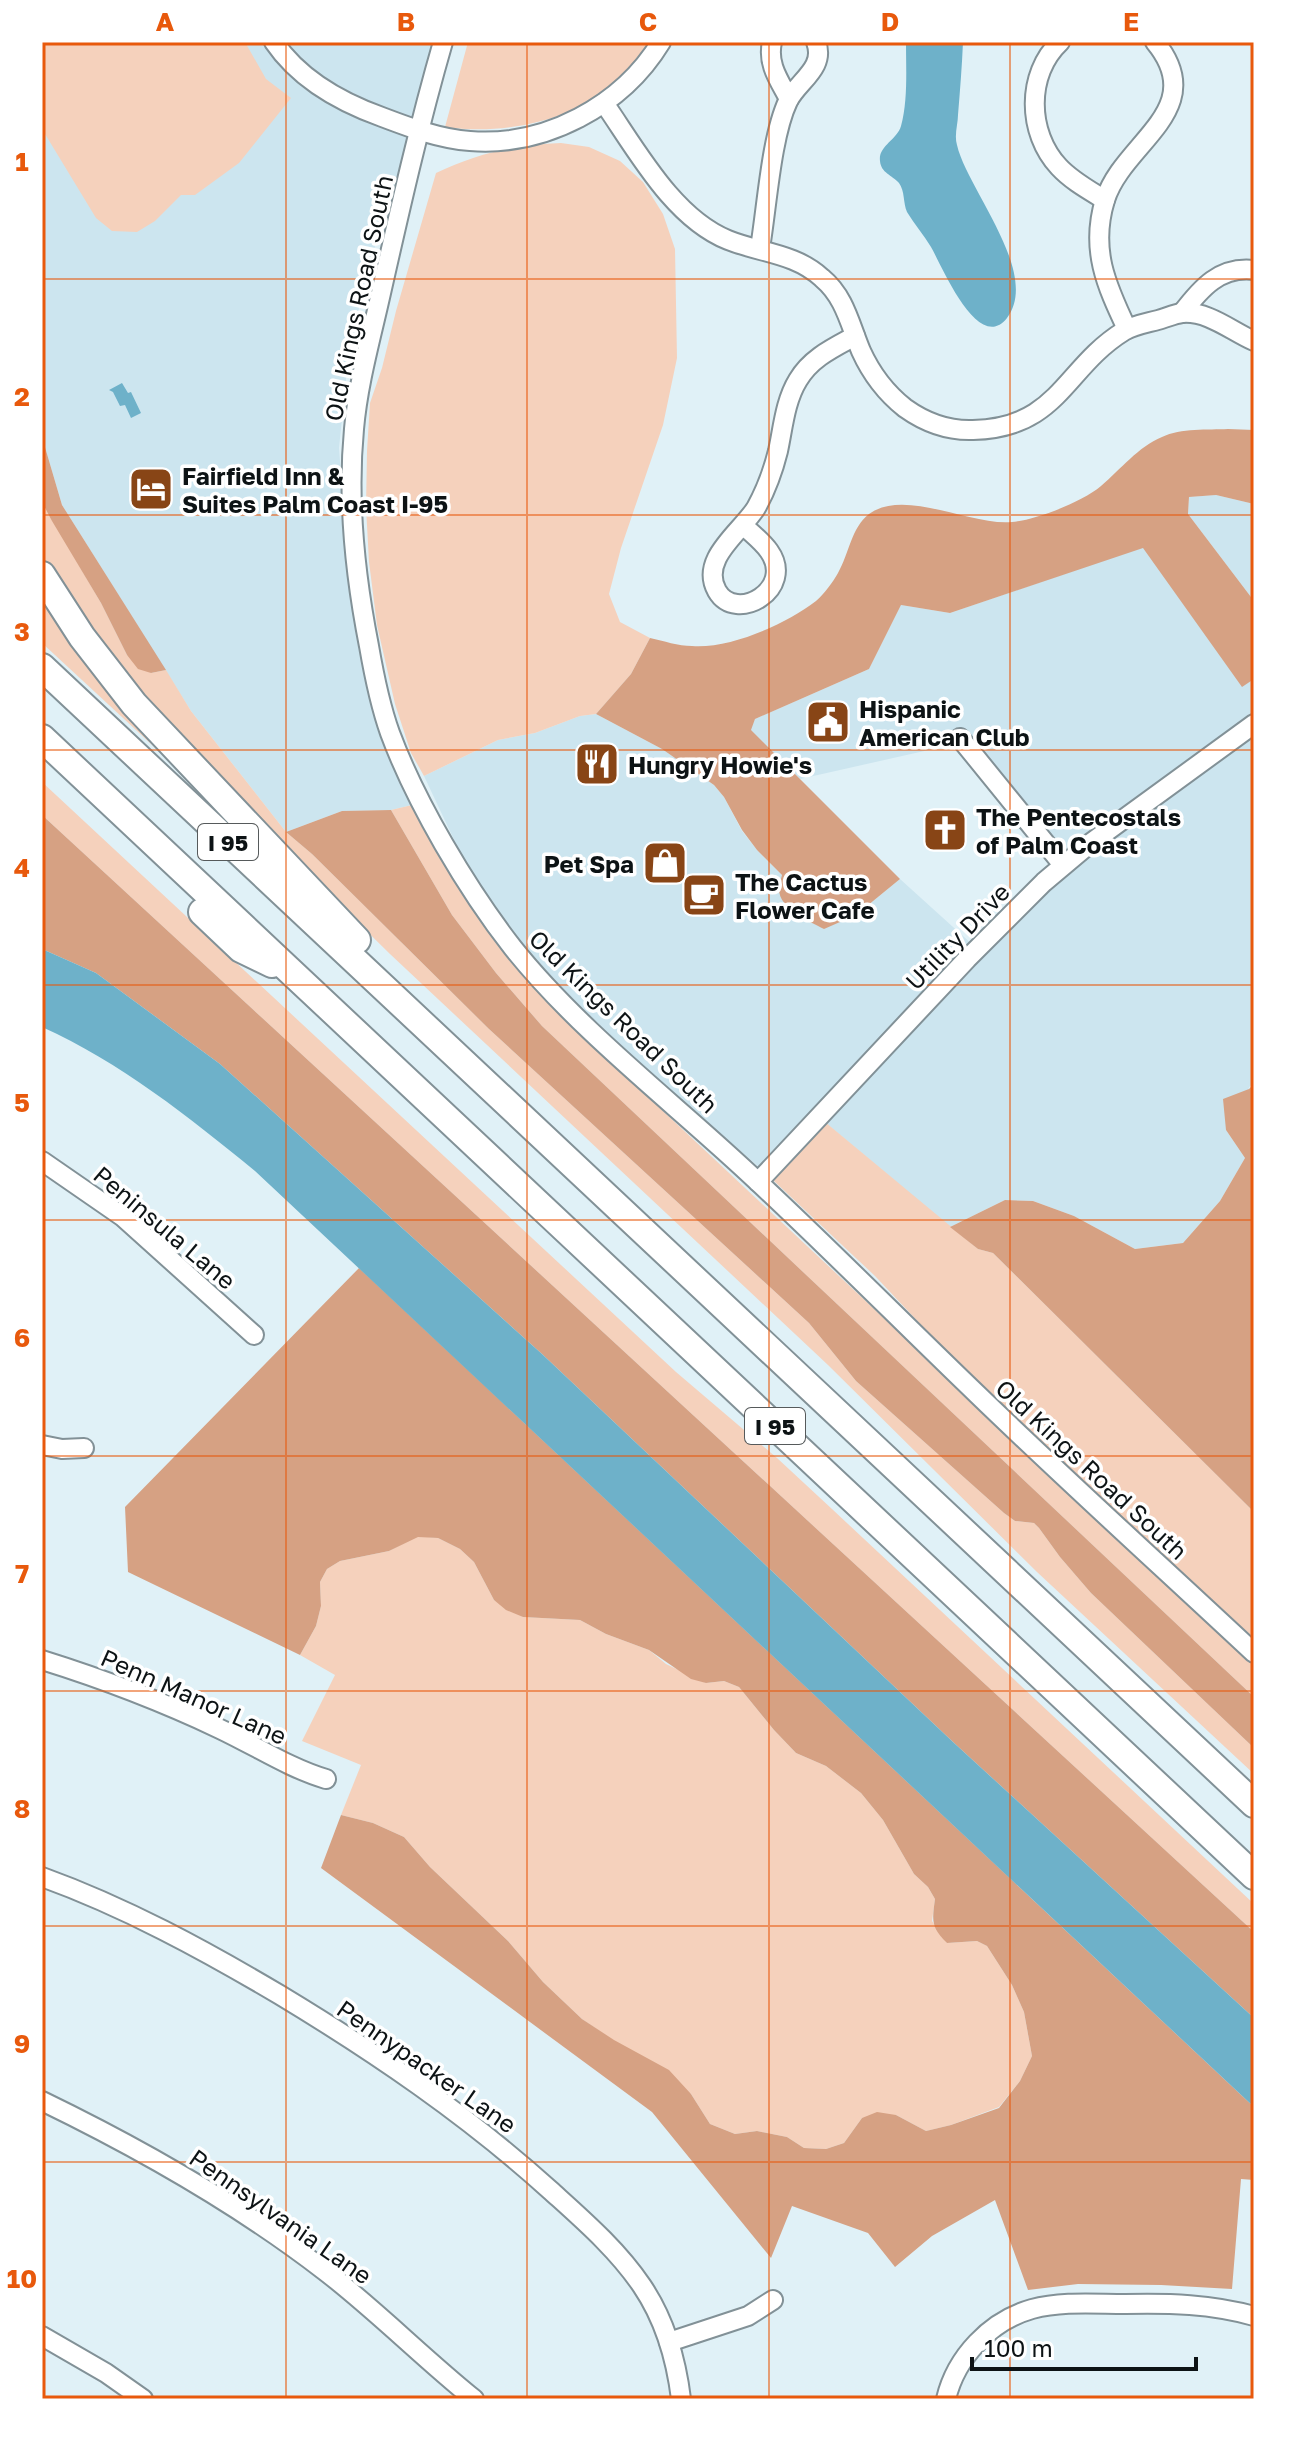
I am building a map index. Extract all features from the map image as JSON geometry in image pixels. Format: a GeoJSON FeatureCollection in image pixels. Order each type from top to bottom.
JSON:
{"type":"FeatureCollection","features":[{"type":"Feature","properties":{"kind":"highway"},"geometry":{"type":"LineString","coordinates":[[42,575],[82,637],[134,704],[353,936],[415,1016]]}},
{"type":"Feature","properties":{"kind":"highway","name":"I 95"},"geometry":{"type":"LineString","coordinates":[[42,667],[1254,1804]]}},
{"type":"Feature","properties":{"kind":"highway","name":"I 95"},"geometry":{"type":"LineString","coordinates":[[42,738],[1254,1876]]}},
{"type":"Feature","properties":{"kind":"highway"},"geometry":{"type":"LineString","coordinates":[[42,761],[241,949],[297,976]]}},
{"type":"Feature","properties":{"kind":"street"},"geometry":{"type":"LineString","coordinates":[[274,42],[302,73],[336,97],[364,111],[418,130],[473,141],[517,138],[557,128],[604,103],[641,70],[661,42]]}},
{"type":"Feature","properties":{"kind":"street","name":"Old Kings Road South"},"geometry":{"type":"LineString","coordinates":[[443,42],[418,130],[354,424],[352,533],[360,603],[388,729],[401,759],[475,895],[515,949],[555,994],[758,1182],[983,1400],[1254,1653]]}},
{"type":"Feature","properties":{"kind":"street"},"geometry":{"type":"LineString","coordinates":[[772,42],[771,63],[789,99]]}},
{"type":"Feature","properties":{"kind":"street"},"geometry":{"type":"LineString","coordinates":[[760,248],[777,140],[789,99],[814,68],[818,58],[816,42]]}},
{"type":"Feature","properties":{"kind":"street"},"geometry":{"type":"LineString","coordinates":[[1060,42],[1048,56],[1037,81],[1034,110],[1037,124],[1046,148],[1057,165],[1105,200]]}},
{"type":"Feature","properties":{"kind":"street"},"geometry":{"type":"LineString","coordinates":[[1127,329],[1110,294],[1099,258],[1100,223],[1105,200],[1119,171],[1156,130],[1170,105],[1174,91],[1173,78],[1165,56],[1155,42]]}},
{"type":"Feature","properties":{"kind":"street"},"geometry":{"type":"LineString","coordinates":[[604,103],[663,187],[703,227],[728,240],[784,255],[820,275],[841,302],[871,370],[882,386],[907,409],[935,425],[976,430],[1006,427],[1025,419],[1060,394],[1101,349],[1127,329],[1182,313],[1222,323],[1254,341]]}},
{"type":"Feature","properties":{"kind":"street"},"geometry":{"type":"LineString","coordinates":[[1182,313],[1211,280],[1234,271],[1254,270]]}},
{"type":"Feature","properties":{"kind":"street"},"geometry":{"type":"LineString","coordinates":[[743,525],[771,477],[786,411],[797,381],[815,358],[855,336]]}},
{"type":"Feature","properties":{"kind":"street","name":"Utility Drive"},"geometry":{"type":"LineString","coordinates":[[758,1182],[967,959],[1063,865],[1254,724]]}},
{"type":"Feature","properties":{"kind":"street"},"geometry":{"type":"LineString","coordinates":[[960,738],[1063,865]]}},
{"type":"Feature","properties":{"kind":"street","name":"Peninsula Lane"},"geometry":{"type":"LineString","coordinates":[[42,1161],[134,1226],[254,1335]]}},
{"type":"Feature","properties":{"kind":"street"},"geometry":{"type":"LineString","coordinates":[[42,1445],[62,1449],[84,1448]]}},
{"type":"Feature","properties":{"kind":"street","name":"Penn Manor Lane"},"geometry":{"type":"LineString","coordinates":[[42,1660],[157,1701],[326,1779]]}},
{"type":"Feature","properties":{"kind":"street","name":"Pennypacker Lane"},"geometry":{"type":"LineString","coordinates":[[42,1877],[128,1913],[207,1953],[345,2034],[435,2096],[518,2161],[603,2240],[642,2286],[669,2342],[681,2399]]}},
{"type":"Feature","properties":{"kind":"street","name":"Pennsylvania Lane"},"geometry":{"type":"LineString","coordinates":[[42,2101],[184,2177],[296,2250],[363,2302],[474,2399]]}},
{"type":"Feature","properties":{"kind":"street"},"geometry":{"type":"LineString","coordinates":[[669,2342],[748,2316],[773,2300]]}},
{"type":"Feature","properties":{"kind":"street"},"geometry":{"type":"LineString","coordinates":[[946,2399],[960,2364],[976,2344],[1004,2322],[1032,2309],[1067,2305],[1180,2304],[1254,2316]]}},
{"type":"Feature","properties":{"kind":"street"},"geometry":{"type":"LineString","coordinates":[[42,2336],[106,2373],[143,2399]]}},
{"type":"Feature","properties":{"kind":"shaded area"},"geometry":{"type":"Polygon","coordinates":[[[42,42],[435,42],[366,275],[348,360],[339,448],[347,554],[394,763],[412,805],[391,810],[342,811],[286,832],[191,711],[62,505],[42,437],[42,42]]]}},
{"type":"Feature","properties":{"kind":"shaded area"},"geometry":{"type":"Polygon","coordinates":[[[42,42],[245,42],[266,79],[291,98],[239,163],[195,195],[181,195],[155,221],[137,232],[112,231],[96,218],[42,129],[42,42]]]}},
{"type":"Feature","properties":{"kind":"shaded area"},"geometry":{"type":"Polygon","coordinates":[[[468,42],[651,42],[633,69],[611,88],[567,112],[519,126],[494,129],[445,127],[468,42]]]}},
{"type":"Feature","properties":{"kind":"shaded area"},"geometry":{"type":"Polygon","coordinates":[[[561,143],[589,147],[620,161],[643,182],[663,214],[675,249],[677,358],[663,425],[621,548],[609,594],[620,622],[650,638],[631,674],[596,714],[580,716],[535,733],[498,740],[424,776],[411,753],[395,704],[377,625],[366,507],[370,403],[436,173],[497,151],[561,143]]]}},
{"type":"Feature","properties":{"kind":"shaded area"},"geometry":{"type":"Polygon","coordinates":[[[1254,430],[1254,504],[1216,495],[1189,497],[1188,514],[1254,601],[1254,679],[1242,687],[1143,548],[950,613],[901,605],[869,669],[755,719],[751,730],[900,879],[856,915],[824,929],[796,914],[780,896],[782,875],[757,850],[714,785],[662,749],[596,714],[631,674],[650,638],[687,646],[723,643],[774,626],[816,601],[842,566],[858,526],[869,514],[884,507],[919,506],[996,522],[1022,521],[1058,509],[1093,492],[1153,441],[1186,431],[1254,430]]]}},
{"type":"Feature","properties":{"kind":"shaded area"},"geometry":{"type":"Polygon","coordinates":[[[42,437],[62,505],[166,670],[151,673],[138,669],[127,655],[101,603],[52,521],[42,502],[42,437]]]}},
{"type":"Feature","properties":{"kind":"shaded area"},"geometry":{"type":"Polygon","coordinates":[[[1216,495],[1254,504],[1254,601],[1188,514],[1189,497],[1216,495]]]}},
{"type":"Feature","properties":{"kind":"shaded area"},"geometry":{"type":"Polygon","coordinates":[[[42,502],[101,603],[127,655],[151,673],[166,670],[191,711],[286,832],[489,1029],[809,1323],[856,1381],[1004,1513],[1015,1521],[1034,1523],[1091,1593],[1254,1748],[1254,1774],[1037,1572],[828,1365],[390,954],[156,714],[70,604],[42,558],[42,502]]]}},
{"type":"Feature","properties":{"kind":"shaded area"},"geometry":{"type":"Polygon","coordinates":[[[1143,547],[1242,686],[1254,679],[1254,1084],[1226,1130],[1245,1158],[1220,1201],[1183,1243],[1135,1249],[1074,1216],[1033,1201],[1005,1200],[950,1227],[814,1113],[759,1167],[654,1076],[542,968],[504,921],[464,861],[424,776],[498,740],[535,733],[580,716],[596,714],[662,749],[714,785],[742,831],[782,875],[779,890],[804,919],[824,928],[856,915],[900,879],[974,946],[1052,864],[951,745],[800,779],[750,730],[755,719],[869,669],[901,605],[950,613],[1143,547]]]}},
{"type":"Feature","properties":{"kind":"shaded area"},"geometry":{"type":"Polygon","coordinates":[[[42,588],[177,768],[42,643],[42,588]]]}},
{"type":"Feature","properties":{"kind":"shaded area"},"geometry":{"type":"Polygon","coordinates":[[[42,782],[676,1372],[777,1458],[1254,1904],[1254,1932],[42,815],[42,782]]]}},
{"type":"Feature","properties":{"kind":"shaded area"},"geometry":{"type":"Polygon","coordinates":[[[412,805],[481,921],[537,990],[1254,1665],[1254,1697],[542,1026],[452,915],[391,810],[412,805]]]}},
{"type":"Feature","properties":{"kind":"shaded area"},"geometry":{"type":"Polygon","coordinates":[[[391,810],[452,915],[542,1026],[1254,1697],[1254,1748],[1091,1593],[1034,1523],[1015,1521],[1004,1513],[856,1381],[809,1323],[489,1029],[286,832],[342,811],[391,810]]]}},
{"type":"Feature","properties":{"kind":"shaded area"},"geometry":{"type":"Polygon","coordinates":[[[42,815],[1254,1932],[1254,2018],[953,1742],[542,1354],[220,1064],[96,973],[42,949],[42,815]]]}},
{"type":"Feature","properties":{"kind":"shaded area"},"geometry":{"type":"Polygon","coordinates":[[[1254,1084],[1254,1512],[993,1253],[978,1249],[950,1227],[1005,1200],[1033,1201],[1074,1216],[1135,1249],[1183,1243],[1220,1201],[1245,1158],[1226,1130],[1223,1099],[1254,1084]]]}},
{"type":"Feature","properties":{"kind":"shaded area"},"geometry":{"type":"Polygon","coordinates":[[[813,1112],[978,1249],[993,1253],[1254,1512],[1254,1643],[973,1380],[875,1276],[759,1167],[813,1112]]]}},
{"type":"Feature","properties":{"kind":"shaded area"},"geometry":{"type":"Polygon","coordinates":[[[359,1268],[1254,2107],[1254,2180],[1241,2179],[1232,2289],[1078,2284],[1028,2290],[995,2200],[932,2236],[895,2267],[868,2233],[792,2206],[771,2258],[652,2112],[321,1868],[341,1815],[373,1823],[404,1837],[582,2019],[669,2070],[691,2094],[710,2124],[735,2134],[757,2131],[787,2137],[804,2148],[826,2149],[844,2143],[862,2118],[877,2112],[896,2115],[926,2131],[951,2125],[999,2108],[1020,2081],[1032,2056],[1024,2012],[1012,1985],[987,1946],[977,1941],[947,1943],[934,1923],[935,1899],[914,1874],[883,1820],[861,1793],[826,1766],[796,1753],[739,1687],[724,1681],[706,1683],[691,1679],[649,1650],[606,1634],[580,1620],[523,1617],[506,1610],[494,1600],[474,1562],[460,1549],[438,1538],[418,1537],[389,1551],[340,1561],[327,1569],[320,1582],[321,1606],[316,1626],[300,1655],[128,1572],[125,1507],[359,1268]]]}},
{"type":"Feature","properties":{"kind":"shaded area"},"geometry":{"type":"Polygon","coordinates":[[[418,1536],[438,1538],[460,1549],[474,1562],[494,1600],[523,1617],[580,1620],[606,1634],[649,1650],[666,1664],[706,1683],[724,1681],[739,1687],[796,1753],[826,1766],[861,1793],[883,1820],[914,1874],[935,1899],[932,1921],[947,1943],[977,1941],[987,1946],[1012,1985],[1024,2012],[1032,2056],[1020,2081],[999,2107],[926,2131],[896,2115],[862,2118],[844,2143],[826,2149],[804,2148],[787,2137],[757,2131],[735,2134],[710,2124],[691,2094],[582,2019],[404,1837],[373,1823],[341,1815],[361,1765],[302,1741],[335,1675],[300,1655],[316,1626],[321,1606],[320,1582],[327,1569],[340,1561],[389,1551],[418,1536]]]}},
{"type":"Feature","properties":{"kind":"water"},"geometry":{"type":"Polygon","coordinates":[[[906,42],[963,42],[957,145],[1009,255],[1015,278],[1015,299],[1007,318],[996,326],[984,325],[962,303],[931,247],[907,212],[901,186],[881,165],[882,151],[901,126],[906,84],[906,42]]]}},
{"type":"Feature","properties":{"kind":"water"},"geometry":{"type":"Polygon","coordinates":[[[122,383],[128,393],[131,392],[141,413],[131,418],[125,405],[120,406],[109,390],[122,383]]]}},
{"type":"Feature","properties":{"kind":"water"},"geometry":{"type":"Polygon","coordinates":[[[42,949],[96,973],[220,1064],[542,1354],[953,1742],[1254,2018],[1254,2107],[255,1171],[126,1074],[42,1027],[42,949]]]}},
{"type":"Feature","properties":{"kind":"place","name":"Fairfield Inn & Suites Palm Coast I-95"},"geometry":{"type":"Point","coordinates":[151,489]}},
{"type":"Feature","properties":{"kind":"place","name":"Hispanic American Club"},"geometry":{"type":"Point","coordinates":[828,722]}},
{"type":"Feature","properties":{"kind":"place","name":"Hungry Howie's"},"geometry":{"type":"Point","coordinates":[597,764]}},
{"type":"Feature","properties":{"kind":"place","name":"The Pentecostals of Palm Coast"},"geometry":{"type":"Point","coordinates":[945,830]}},
{"type":"Feature","properties":{"kind":"place","name":"Pet Spa"},"geometry":{"type":"Point","coordinates":[665,863]}},
{"type":"Feature","properties":{"kind":"place","name":"The Cactus Flower Cafe"},"geometry":{"type":"Point","coordinates":[704,895]}}]}
